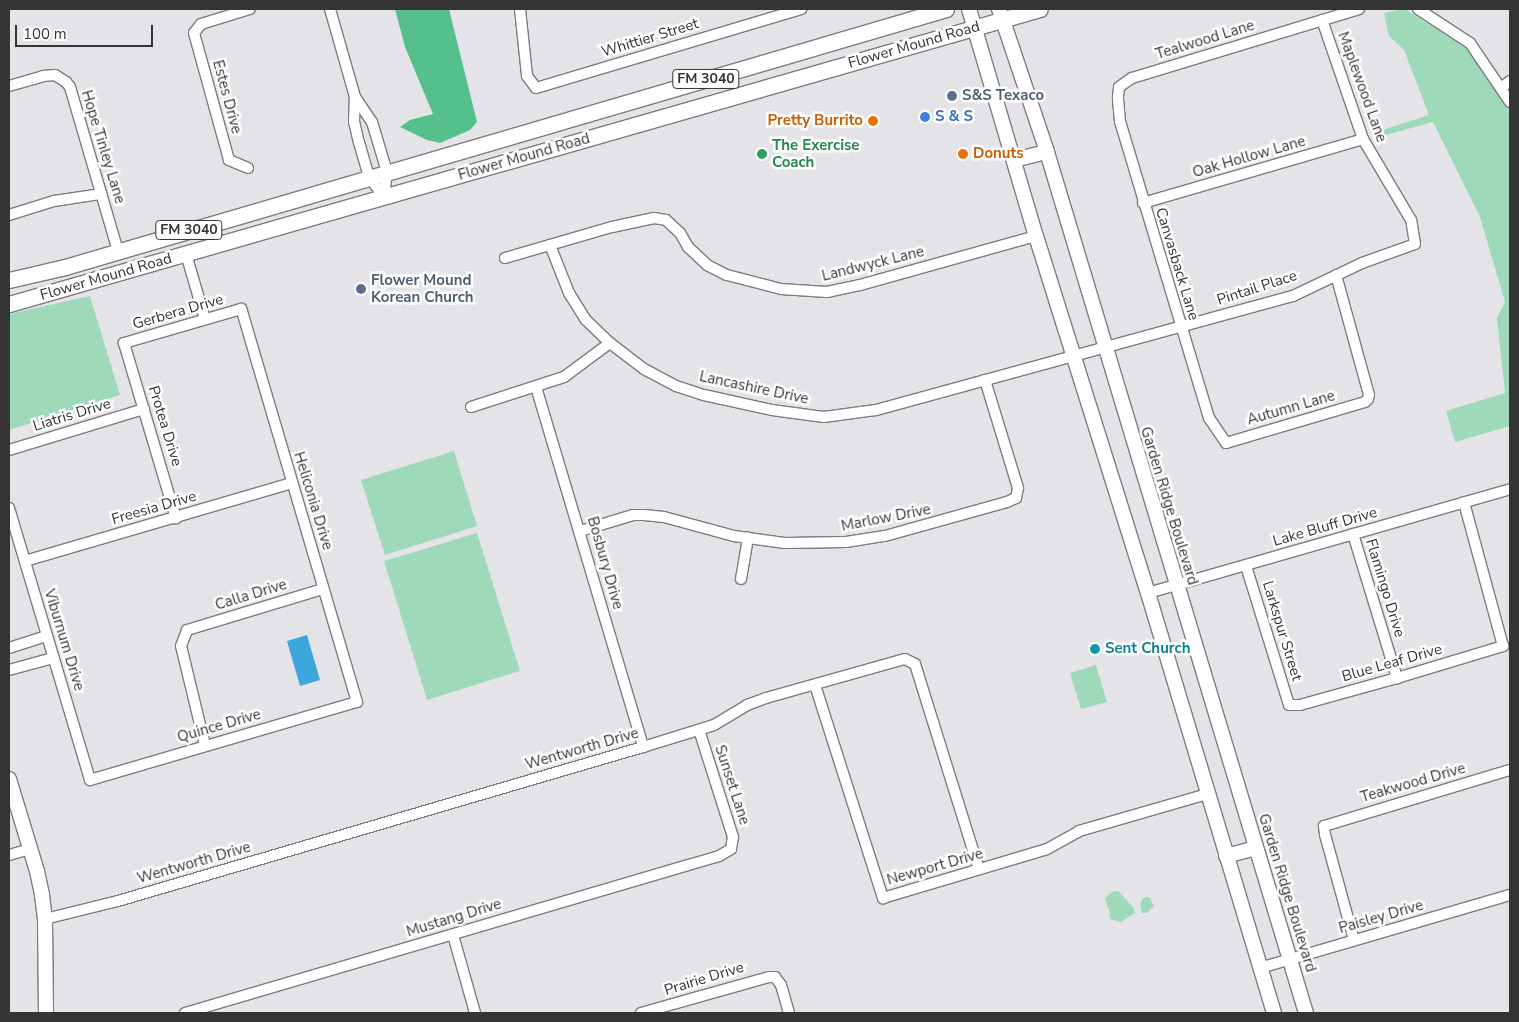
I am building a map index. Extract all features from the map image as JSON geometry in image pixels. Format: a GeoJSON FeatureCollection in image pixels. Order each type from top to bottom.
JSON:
{"type":"FeatureCollection","features":[{"type":"Feature","properties":{"kind":"main road","name":"Flower Mound Road"},"geometry":{"type":"LineString","coordinates":[[9,280],[118,251],[946,9]]}},
{"type":"Feature","properties":{"kind":"main road"},"geometry":{"type":"LineString","coordinates":[[969,9],[1036,236],[1148,593],[1274,1013]]}},
{"type":"Feature","properties":{"kind":"main road","name":"Flower Mound Road"},"geometry":{"type":"LineString","coordinates":[[9,304],[975,28],[1000,14],[1040,9]]}},
{"type":"Feature","properties":{"kind":"main road","name":"Garden Ridge Boulevard"},"geometry":{"type":"LineString","coordinates":[[1000,14],[1047,152],[1176,587],[1306,1013]]}},
{"type":"Feature","properties":{"kind":"main road"},"geometry":{"type":"LineString","coordinates":[[1014,160],[1047,152]]}},
{"type":"Feature","properties":{"kind":"main road"},"geometry":{"type":"LineString","coordinates":[[9,779],[37,871],[45,918],[46,1013]]}},
{"type":"Feature","properties":{"kind":"main road"},"geometry":{"type":"LineString","coordinates":[[1226,856],[1256,848]]}},
{"type":"Feature","properties":{"kind":"street","name":"Estes Drive"},"geometry":{"type":"LineString","coordinates":[[248,168],[229,160],[194,33],[201,24],[250,9]]}},
{"type":"Feature","properties":{"kind":"street"},"geometry":{"type":"LineString","coordinates":[[330,9],[355,97],[354,122],[369,177],[384,197]]}},
{"type":"Feature","properties":{"kind":"street","name":"Whittier Street"},"geometry":{"type":"LineString","coordinates":[[520,9],[527,76],[536,88],[800,9]]}},
{"type":"Feature","properties":{"kind":"street","name":"Tealwood Lane"},"geometry":{"type":"LineString","coordinates":[[1119,87],[1132,78],[1359,9]]}},
{"type":"Feature","properties":{"kind":"street"},"geometry":{"type":"LineString","coordinates":[[1418,9],[1470,43],[1506,84],[1510,102]]}},
{"type":"Feature","properties":{"kind":"street","name":"Maplewood Lane"},"geometry":{"type":"LineString","coordinates":[[1322,20],[1363,139],[1411,220],[1415,244]]}},
{"type":"Feature","properties":{"kind":"street","name":"Hope Tinley Lane"},"geometry":{"type":"LineString","coordinates":[[9,86],[43,76],[55,75],[66,82],[118,251]]}},
{"type":"Feature","properties":{"kind":"street","name":"Canvasback Lane"},"geometry":{"type":"LineString","coordinates":[[1119,87],[1120,122],[1181,327],[1209,418],[1226,443]]}},
{"type":"Feature","properties":{"kind":"street"},"geometry":{"type":"LineString","coordinates":[[355,97],[372,122],[387,172],[384,197]]}},
{"type":"Feature","properties":{"kind":"street","name":"Oak Hollow Lane"},"geometry":{"type":"LineString","coordinates":[[1144,203],[1363,139]]}},
{"type":"Feature","properties":{"kind":"street"},"geometry":{"type":"LineString","coordinates":[[9,215],[54,201],[101,194]]}},
{"type":"Feature","properties":{"kind":"street","name":"Landwyck Lane"},"geometry":{"type":"LineString","coordinates":[[504,258],[612,227],[654,218],[666,220],[680,233],[688,247],[707,265],[727,275],[764,286],[814,293],[860,285],[1036,236]]}},
{"type":"Feature","properties":{"kind":"street","name":"Pintail Place"},"geometry":{"type":"LineString","coordinates":[[1074,356],[1293,296],[1336,274],[1415,244]]}},
{"type":"Feature","properties":{"kind":"street","name":"Lancashire Drive"},"geometry":{"type":"LineString","coordinates":[[550,245],[569,293],[586,320],[610,343],[644,369],[676,386],[772,410],[809,416],[850,415],[876,410],[1074,356]]}},
{"type":"Feature","properties":{"kind":"street"},"geometry":{"type":"LineString","coordinates":[[186,254],[205,319]]}},
{"type":"Feature","properties":{"kind":"street","name":"Autumn Lane"},"geometry":{"type":"LineString","coordinates":[[1226,443],[1365,402],[1369,394],[1336,274]]}},
{"type":"Feature","properties":{"kind":"street","name":"Gerbera Drive"},"geometry":{"type":"LineString","coordinates":[[124,343],[241,309]]}},
{"type":"Feature","properties":{"kind":"street","name":"Heliconia Drive"},"geometry":{"type":"LineString","coordinates":[[241,309],[357,702]]}},
{"type":"Feature","properties":{"kind":"street","name":"Protea Drive"},"geometry":{"type":"LineString","coordinates":[[124,343],[176,518]]}},
{"type":"Feature","properties":{"kind":"street"},"geometry":{"type":"LineString","coordinates":[[472,407],[571,374],[610,343]]}},
{"type":"Feature","properties":{"kind":"street","name":"Marlow Drive"},"geometry":{"type":"LineString","coordinates":[[580,531],[633,515],[644,515],[664,517],[708,530],[748,538],[805,544],[846,542],[886,536],[941,522],[1016,498],[1018,488],[985,380]]}},
{"type":"Feature","properties":{"kind":"street","name":"Bosbury Drive"},"geometry":{"type":"LineString","coordinates":[[536,387],[644,747]]}},
{"type":"Feature","properties":{"kind":"street","name":"Liatris Drive"},"geometry":{"type":"LineString","coordinates":[[9,450],[144,409]]}},
{"type":"Feature","properties":{"kind":"street","name":"Freesia Drive"},"geometry":{"type":"LineString","coordinates":[[25,561],[291,483]]}},
{"type":"Feature","properties":{"kind":"street","name":"Lake Bluff Drive"},"geometry":{"type":"LineString","coordinates":[[1148,593],[1176,587],[1510,489]]}},
{"type":"Feature","properties":{"kind":"street","name":"Blue Leaf Drive"},"geometry":{"type":"LineString","coordinates":[[1289,705],[1300,705],[1504,646],[1464,502]]}},
{"type":"Feature","properties":{"kind":"street","name":"Viburnum Drive"},"geometry":{"type":"LineString","coordinates":[[9,508],[90,780]]}},
{"type":"Feature","properties":{"kind":"street","name":"Flamingo Drive"},"geometry":{"type":"LineString","coordinates":[[1353,534],[1397,678]]}},
{"type":"Feature","properties":{"kind":"street"},"geometry":{"type":"LineString","coordinates":[[741,579],[748,538]]}},
{"type":"Feature","properties":{"kind":"street","name":"Larkspur Street"},"geometry":{"type":"LineString","coordinates":[[1246,566],[1289,705]]}},
{"type":"Feature","properties":{"kind":"street","name":"Calla Drive"},"geometry":{"type":"LineString","coordinates":[[205,745],[181,646],[187,630],[323,589]]}},
{"type":"Feature","properties":{"kind":"street"},"geometry":{"type":"LineString","coordinates":[[9,648],[47,636]]}},
{"type":"Feature","properties":{"kind":"street"},"geometry":{"type":"LineString","coordinates":[[9,670],[53,658]]}},
{"type":"Feature","properties":{"kind":"street","name":"Wentworth Drive"},"geometry":{"type":"LineString","coordinates":[[45,918],[118,901],[644,747],[714,725],[747,706],[766,698],[906,659],[915,664],[979,869]]}},
{"type":"Feature","properties":{"kind":"street","name":"Newport Drive"},"geometry":{"type":"LineString","coordinates":[[814,685],[883,898],[1046,849],[1079,831],[1207,794]]}},
{"type":"Feature","properties":{"kind":"street","name":"Quince Drive"},"geometry":{"type":"LineString","coordinates":[[90,780],[357,702]]}},
{"type":"Feature","properties":{"kind":"street","name":"Sunset Lane"},"geometry":{"type":"LineString","coordinates":[[698,730],[733,837],[731,849]]}},
{"type":"Feature","properties":{"kind":"street","name":"Teakwood Drive"},"geometry":{"type":"LineString","coordinates":[[1354,940],[1324,826],[1510,770]]}},
{"type":"Feature","properties":{"kind":"street"},"geometry":{"type":"LineString","coordinates":[[9,855],[30,849]]}},
{"type":"Feature","properties":{"kind":"street","name":"Mustang Drive"},"geometry":{"type":"LineString","coordinates":[[185,1013],[719,856],[731,849]]}},
{"type":"Feature","properties":{"kind":"street","name":"Paisley Drive"},"geometry":{"type":"LineString","coordinates":[[1260,968],[1510,895]]}},
{"type":"Feature","properties":{"kind":"street"},"geometry":{"type":"LineString","coordinates":[[453,935],[475,1013]]}},
{"type":"Feature","properties":{"kind":"street","name":"Prairie Drive"},"geometry":{"type":"LineString","coordinates":[[641,1013],[761,978],[775,977],[781,985],[789,1013]]}},
{"type":"Feature","properties":{"kind":"green space"},"geometry":{"type":"Polygon","coordinates":[[[395,9],[449,9],[477,122],[470,130],[440,143],[427,140],[400,127],[410,120],[433,114],[405,47],[395,9]]]}},
{"type":"Feature","properties":{"kind":"green space"},"geometry":{"type":"Polygon","coordinates":[[[1405,9],[1466,48],[1483,68],[1510,109],[1510,426],[1455,442],[1446,411],[1505,393],[1497,318],[1505,302],[1480,217],[1433,122],[1375,138],[1373,133],[1429,115],[1404,50],[1389,36],[1384,13],[1405,9]]]}},
{"type":"Feature","properties":{"kind":"green space"},"geometry":{"type":"Polygon","coordinates":[[[90,296],[120,395],[9,430],[9,314],[90,296]]]}},
{"type":"Feature","properties":{"kind":"green space"},"geometry":{"type":"Polygon","coordinates":[[[454,451],[477,526],[385,555],[361,480],[454,451]]]}},
{"type":"Feature","properties":{"kind":"green space"},"geometry":{"type":"Polygon","coordinates":[[[477,533],[520,671],[427,700],[384,561],[477,533]]]}},
{"type":"Feature","properties":{"kind":"green space"},"geometry":{"type":"Polygon","coordinates":[[[1096,665],[1107,702],[1081,709],[1070,673],[1096,665]]]}},
{"type":"Feature","properties":{"kind":"green space"},"geometry":{"type":"Polygon","coordinates":[[[1114,891],[1118,891],[1133,907],[1135,913],[1121,922],[1110,919],[1105,898],[1114,891]]]}},
{"type":"Feature","properties":{"kind":"green space"},"geometry":{"type":"Polygon","coordinates":[[[1143,898],[1150,898],[1154,906],[1147,913],[1142,913],[1140,905],[1143,898]]]}},
{"type":"Feature","properties":{"kind":"water"},"geometry":{"type":"Polygon","coordinates":[[[307,635],[320,680],[300,686],[287,641],[307,635]]]}},
{"type":"Feature","properties":{"kind":"place","name":"S&S Texaco"},"geometry":{"type":"Point","coordinates":[952,96]}},
{"type":"Feature","properties":{"kind":"place","name":"S & S"},"geometry":{"type":"Point","coordinates":[925,117]}},
{"type":"Feature","properties":{"kind":"place","name":"Pretty Burrito"},"geometry":{"type":"Point","coordinates":[873,121]}},
{"type":"Feature","properties":{"kind":"place","name":"The Exercise Coach"},"geometry":{"type":"Point","coordinates":[762,154]}},
{"type":"Feature","properties":{"kind":"place","name":"Donuts"},"geometry":{"type":"Point","coordinates":[963,154]}},
{"type":"Feature","properties":{"kind":"place","name":"Flower Mound Korean Church"},"geometry":{"type":"Point","coordinates":[361,289]}},
{"type":"Feature","properties":{"kind":"place","name":"Sent Church"},"geometry":{"type":"Point","coordinates":[1095,649]}}]}
